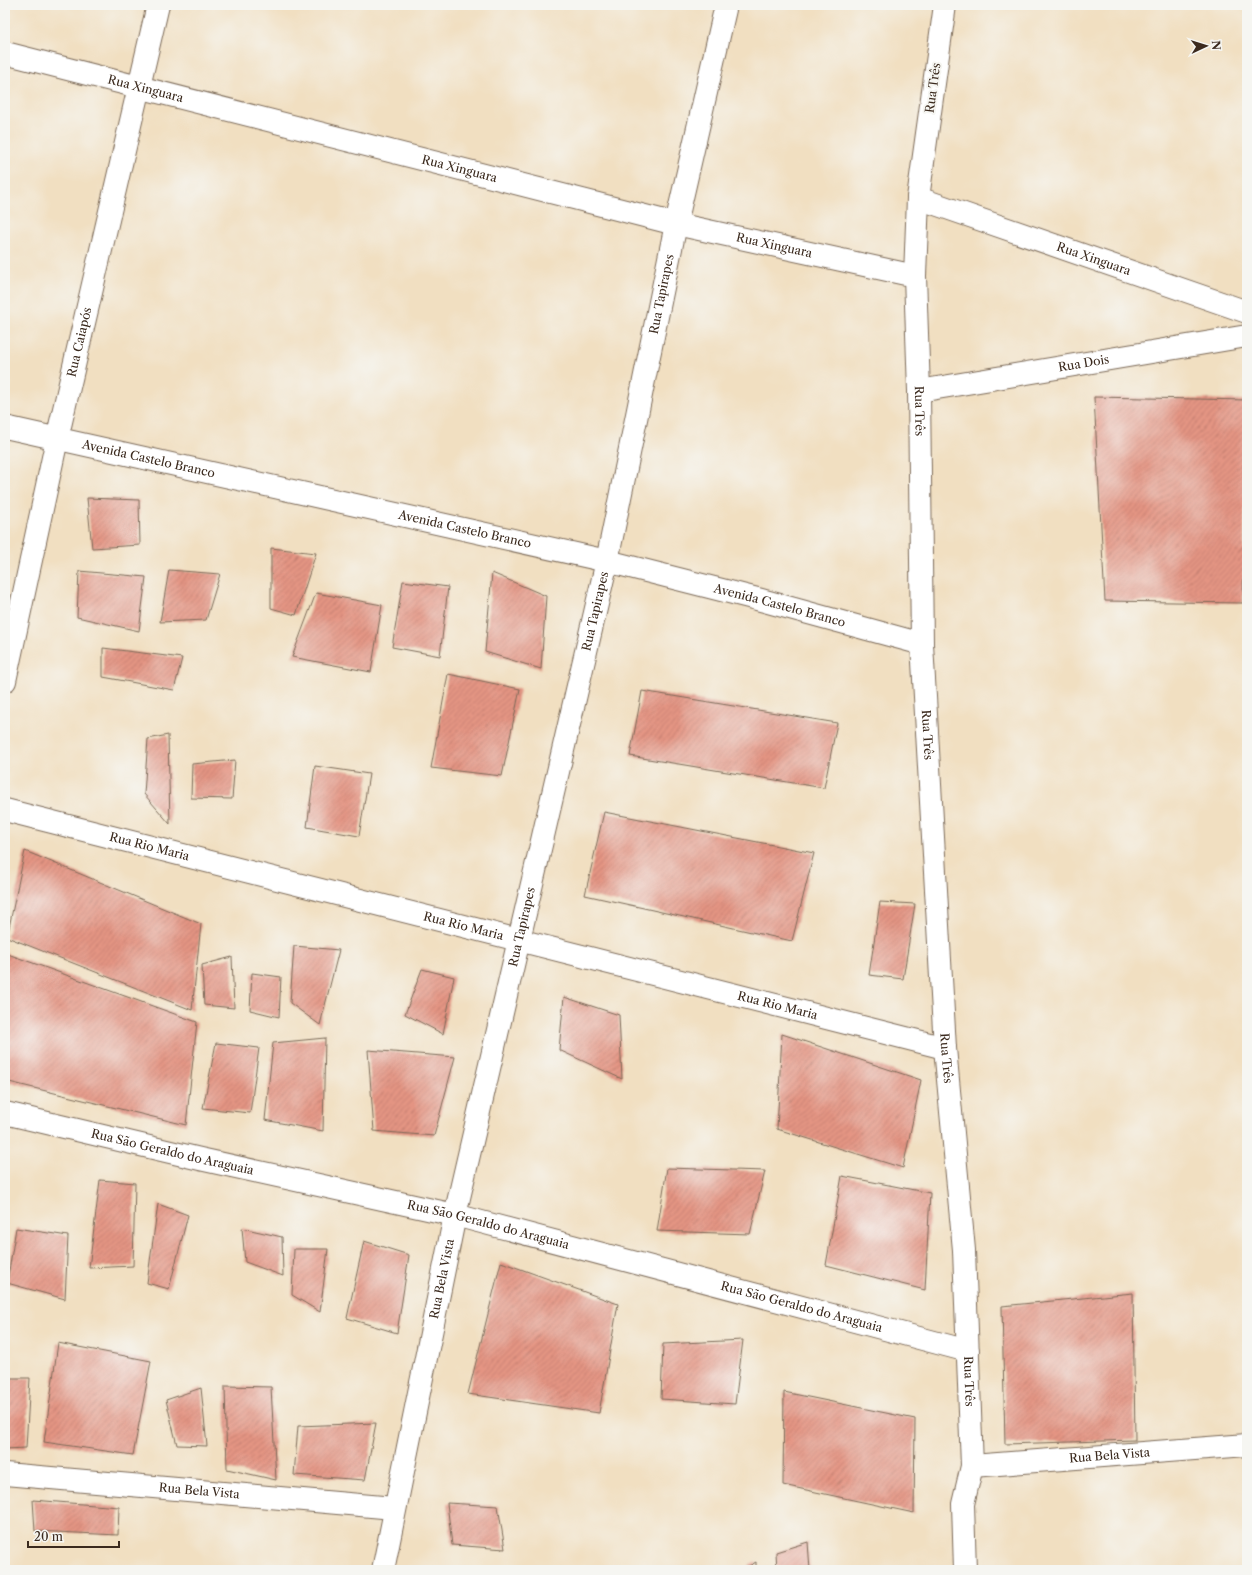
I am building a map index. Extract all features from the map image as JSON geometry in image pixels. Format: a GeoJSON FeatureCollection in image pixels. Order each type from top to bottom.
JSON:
{"type":"FeatureCollection","features":[{"type":"Feature","properties":{"kind":"street","name":"Rua Caiapós"},"geometry":{"type":"LineString","coordinates":[[5,680],[57,439],[158,5]]}},
{"type":"Feature","properties":{"kind":"street","name":"Rua Tapirapes"},"geometry":{"type":"LineString","coordinates":[[455,1215],[607,561],[676,224],[726,5]]}},
{"type":"Feature","properties":{"kind":"street","name":"Rua Três"},"geometry":{"type":"LineString","coordinates":[[945,5],[918,198],[915,276],[919,391],[922,644],[945,1048],[964,1250],[968,1351],[972,1466],[963,1504],[965,1570]]}},
{"type":"Feature","properties":{"kind":"street","name":"Rua Xinguara"},"geometry":{"type":"LineString","coordinates":[[5,53],[676,224],[915,276]]}},
{"type":"Feature","properties":{"kind":"street","name":"Rua Xinguara"},"geometry":{"type":"LineString","coordinates":[[918,198],[1247,312]]}},
{"type":"Feature","properties":{"kind":"street","name":"Rua Dois"},"geometry":{"type":"LineString","coordinates":[[919,391],[1247,336]]}},
{"type":"Feature","properties":{"kind":"street","name":"Avenida Castelo Branco"},"geometry":{"type":"LineString","coordinates":[[5,427],[607,561],[769,602],[922,644]]}},
{"type":"Feature","properties":{"kind":"street","name":"Rua Rio Maria"},"geometry":{"type":"LineString","coordinates":[[5,810],[945,1048]]}},
{"type":"Feature","properties":{"kind":"street","name":"Rua São Geraldo do Araguaia"},"geometry":{"type":"LineString","coordinates":[[5,1112],[193,1157],[455,1215],[968,1351]]}},
{"type":"Feature","properties":{"kind":"street","name":"Rua Bela Vista"},"geometry":{"type":"LineString","coordinates":[[382,1570],[455,1215]]}},
{"type":"Feature","properties":{"kind":"street","name":"Rua Bela Vista"},"geometry":{"type":"LineString","coordinates":[[972,1466],[1247,1445]]}},
{"type":"Feature","properties":{"kind":"street","name":"Rua Bela Vista"},"geometry":{"type":"LineString","coordinates":[[5,1474],[394,1508]]}},
{"type":"Feature","properties":{"kind":"building"},"geometry":{"type":"Polygon","coordinates":[[[1094,397],[1247,400],[1243,603],[1105,601],[1094,397]]]}},
{"type":"Feature","properties":{"kind":"building"},"geometry":{"type":"Polygon","coordinates":[[[87,498],[139,500],[140,545],[92,548],[87,498]]]}},
{"type":"Feature","properties":{"kind":"building"},"geometry":{"type":"Polygon","coordinates":[[[271,548],[316,553],[296,615],[271,608],[271,548]]]}},
{"type":"Feature","properties":{"kind":"building"},"geometry":{"type":"Polygon","coordinates":[[[169,570],[220,574],[206,620],[160,622],[169,570]]]}},
{"type":"Feature","properties":{"kind":"building"},"geometry":{"type":"Polygon","coordinates":[[[79,571],[146,577],[139,631],[77,617],[79,571]]]}},
{"type":"Feature","properties":{"kind":"building"},"geometry":{"type":"Polygon","coordinates":[[[492,573],[546,596],[541,669],[485,652],[492,573]]]}},
{"type":"Feature","properties":{"kind":"building"},"geometry":{"type":"Polygon","coordinates":[[[403,581],[448,587],[440,656],[392,647],[403,581]]]}},
{"type":"Feature","properties":{"kind":"building"},"geometry":{"type":"Polygon","coordinates":[[[316,593],[382,605],[371,672],[292,657],[316,593]]]}},
{"type":"Feature","properties":{"kind":"building"},"geometry":{"type":"Polygon","coordinates":[[[103,648],[182,658],[174,690],[103,677],[103,648]]]}},
{"type":"Feature","properties":{"kind":"building"},"geometry":{"type":"Polygon","coordinates":[[[448,674],[520,689],[502,776],[431,768],[448,674]]]}},
{"type":"Feature","properties":{"kind":"building"},"geometry":{"type":"Polygon","coordinates":[[[642,691],[837,723],[824,788],[630,756],[642,691]]]}},
{"type":"Feature","properties":{"kind":"building"},"geometry":{"type":"Polygon","coordinates":[[[168,735],[170,824],[144,794],[148,739],[168,735]]]}},
{"type":"Feature","properties":{"kind":"building"},"geometry":{"type":"Polygon","coordinates":[[[235,760],[232,799],[191,798],[192,764],[235,760]]]}},
{"type":"Feature","properties":{"kind":"building"},"geometry":{"type":"Polygon","coordinates":[[[315,766],[369,774],[359,836],[307,827],[315,766]]]}},
{"type":"Feature","properties":{"kind":"building"},"geometry":{"type":"Polygon","coordinates":[[[604,812],[814,853],[792,941],[585,895],[604,812]]]}},
{"type":"Feature","properties":{"kind":"building"},"geometry":{"type":"Polygon","coordinates":[[[25,851],[201,924],[192,1010],[7,937],[25,851]]]}},
{"type":"Feature","properties":{"kind":"building"},"geometry":{"type":"Polygon","coordinates":[[[880,902],[915,904],[903,979],[869,975],[880,902]]]}},
{"type":"Feature","properties":{"kind":"building"},"geometry":{"type":"Polygon","coordinates":[[[294,946],[339,950],[320,1025],[290,1003],[294,946]]]}},
{"type":"Feature","properties":{"kind":"building"},"geometry":{"type":"Polygon","coordinates":[[[5,953],[197,1022],[186,1125],[5,1081],[5,953]]]}},
{"type":"Feature","properties":{"kind":"building"},"geometry":{"type":"Polygon","coordinates":[[[232,957],[234,1008],[204,1005],[202,965],[232,957]]]}},
{"type":"Feature","properties":{"kind":"building"},"geometry":{"type":"Polygon","coordinates":[[[422,969],[454,977],[443,1034],[405,1014],[422,969]]]}},
{"type":"Feature","properties":{"kind":"building"},"geometry":{"type":"Polygon","coordinates":[[[252,973],[281,977],[279,1017],[250,1010],[252,973]]]}},
{"type":"Feature","properties":{"kind":"building"},"geometry":{"type":"Polygon","coordinates":[[[564,997],[619,1015],[622,1079],[559,1050],[564,997]]]}},
{"type":"Feature","properties":{"kind":"building"},"geometry":{"type":"Polygon","coordinates":[[[782,1034],[921,1080],[903,1168],[777,1129],[782,1034]]]}},
{"type":"Feature","properties":{"kind":"building"},"geometry":{"type":"Polygon","coordinates":[[[325,1038],[323,1131],[265,1120],[273,1043],[325,1038]]]}},
{"type":"Feature","properties":{"kind":"building"},"geometry":{"type":"Polygon","coordinates":[[[216,1043],[259,1048],[250,1113],[203,1108],[216,1043]]]}},
{"type":"Feature","properties":{"kind":"building"},"geometry":{"type":"Polygon","coordinates":[[[368,1050],[455,1057],[434,1136],[374,1131],[368,1050]]]}},
{"type":"Feature","properties":{"kind":"building"},"geometry":{"type":"Polygon","coordinates":[[[667,1168],[765,1171],[750,1234],[657,1231],[667,1168]]]}},
{"type":"Feature","properties":{"kind":"building"},"geometry":{"type":"Polygon","coordinates":[[[842,1176],[930,1193],[925,1290],[826,1265],[842,1176]]]}},
{"type":"Feature","properties":{"kind":"building"},"geometry":{"type":"Polygon","coordinates":[[[100,1180],[135,1183],[133,1266],[89,1268],[100,1180]]]}},
{"type":"Feature","properties":{"kind":"building"},"geometry":{"type":"Polygon","coordinates":[[[158,1204],[188,1215],[169,1289],[147,1283],[158,1204]]]}},
{"type":"Feature","properties":{"kind":"building"},"geometry":{"type":"Polygon","coordinates":[[[16,1228],[68,1236],[65,1299],[7,1283],[16,1228]]]}},
{"type":"Feature","properties":{"kind":"building"},"geometry":{"type":"Polygon","coordinates":[[[242,1228],[282,1237],[283,1276],[245,1262],[242,1228]]]}},
{"type":"Feature","properties":{"kind":"building"},"geometry":{"type":"Polygon","coordinates":[[[364,1241],[409,1255],[397,1333],[347,1318],[364,1241]]]}},
{"type":"Feature","properties":{"kind":"building"},"geometry":{"type":"Polygon","coordinates":[[[294,1249],[328,1249],[320,1312],[292,1295],[294,1249]]]}},
{"type":"Feature","properties":{"kind":"building"},"geometry":{"type":"Polygon","coordinates":[[[501,1262],[618,1304],[599,1413],[468,1394],[501,1262]]]}},
{"type":"Feature","properties":{"kind":"building"},"geometry":{"type":"Polygon","coordinates":[[[1133,1293],[1135,1440],[1005,1444],[1002,1306],[1133,1293]]]}},
{"type":"Feature","properties":{"kind":"building"},"geometry":{"type":"Polygon","coordinates":[[[743,1340],[735,1404],[661,1399],[663,1344],[743,1340]]]}},
{"type":"Feature","properties":{"kind":"building"},"geometry":{"type":"Polygon","coordinates":[[[58,1343],[151,1361],[133,1455],[44,1442],[58,1343]]]}},
{"type":"Feature","properties":{"kind":"building"},"geometry":{"type":"Polygon","coordinates":[[[5,1378],[30,1378],[26,1448],[5,1449],[5,1378]]]}},
{"type":"Feature","properties":{"kind":"building"},"geometry":{"type":"Polygon","coordinates":[[[225,1386],[271,1387],[276,1480],[227,1469],[225,1386]]]}},
{"type":"Feature","properties":{"kind":"building"},"geometry":{"type":"Polygon","coordinates":[[[201,1388],[207,1446],[177,1445],[166,1400],[201,1388]]]}},
{"type":"Feature","properties":{"kind":"building"},"geometry":{"type":"Polygon","coordinates":[[[784,1392],[915,1419],[914,1513],[783,1485],[784,1392]]]}},
{"type":"Feature","properties":{"kind":"building"},"geometry":{"type":"Polygon","coordinates":[[[376,1423],[365,1480],[294,1475],[298,1426],[376,1423]]]}},
{"type":"Feature","properties":{"kind":"building"},"geometry":{"type":"Polygon","coordinates":[[[33,1500],[119,1507],[118,1535],[35,1531],[33,1500]]]}},
{"type":"Feature","properties":{"kind":"building"},"geometry":{"type":"Polygon","coordinates":[[[447,1503],[498,1506],[505,1549],[452,1545],[447,1503]]]}},
{"type":"Feature","properties":{"kind":"building"},"geometry":{"type":"Polygon","coordinates":[[[808,1542],[810,1570],[777,1570],[776,1552],[808,1542]]]}},
{"type":"Feature","properties":{"kind":"building"},"geometry":{"type":"Polygon","coordinates":[[[756,1562],[756,1570],[742,1570],[756,1562]]]}}]}
